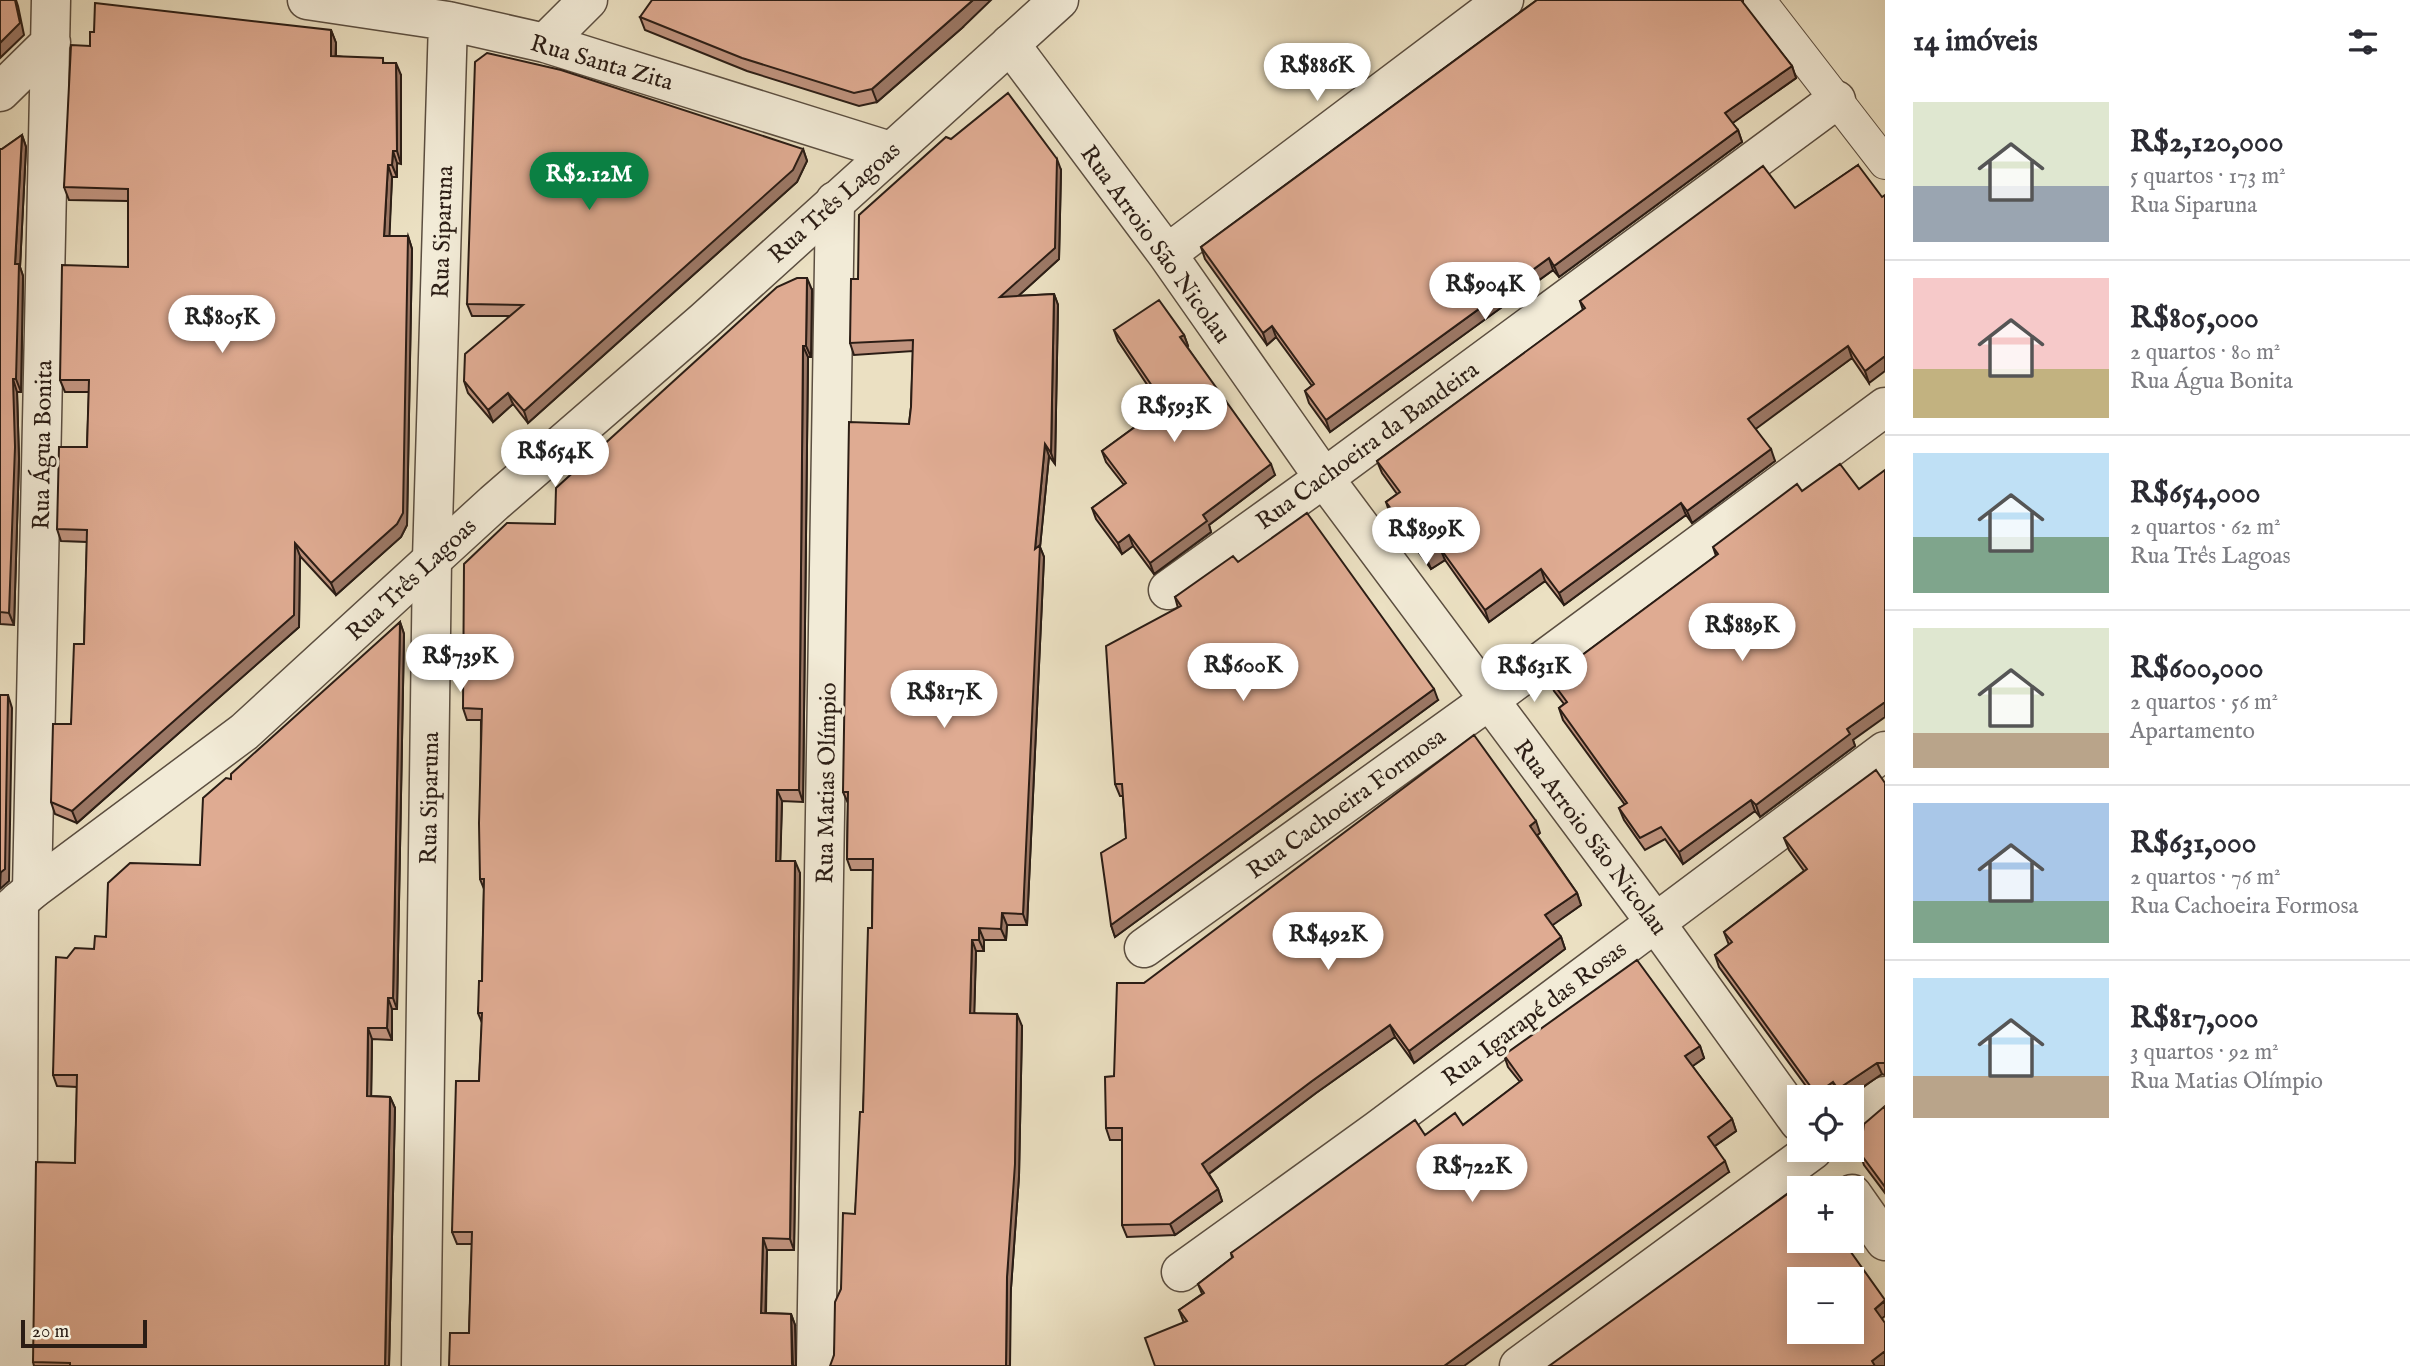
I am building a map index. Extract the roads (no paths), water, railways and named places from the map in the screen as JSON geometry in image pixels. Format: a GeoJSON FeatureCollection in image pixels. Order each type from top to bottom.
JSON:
{"type":"FeatureCollection","features":[{"type":"Feature","properties":{"kind":"street","name":"Rua Água Bonita"},"geometry":{"type":"LineString","coordinates":[[17,1366],[17,903],[51,0]]}},
{"type":"Feature","properties":{"kind":"street","name":"Rua Santa Zita"},"geometry":{"type":"LineString","coordinates":[[307,0],[376,5],[545,43],[890,150]]}},
{"type":"Feature","properties":{"kind":"street"},"geometry":{"type":"LineString","coordinates":[[545,43],[588,0]]}},
{"type":"Feature","properties":{"kind":"street","name":"Rua Três Lagoas"},"geometry":{"type":"LineString","coordinates":[[17,903],[244,732],[432,559],[704,321],[1059,0]]}},
{"type":"Feature","properties":{"kind":"street"},"geometry":{"type":"LineString","coordinates":[[1167,254],[1504,0]]}},
{"type":"Feature","properties":{"kind":"street"},"geometry":{"type":"LineString","coordinates":[[1759,0],[1885,163]]}},
{"type":"Feature","properties":{"kind":"street","name":"Rua Siparuna"},"geometry":{"type":"LineString","coordinates":[[421,1366],[432,559],[448,21]]}},
{"type":"Feature","properties":{"kind":"street"},"geometry":{"type":"LineString","coordinates":[[0,92],[51,42]]}},
{"type":"Feature","properties":{"kind":"street","name":"Rua Arroio São Nicolau"},"geometry":{"type":"LineString","coordinates":[[1010,44],[1167,254],[1324,478],[1655,922],[1787,1105]]}},
{"type":"Feature","properties":{"kind":"street","name":"Rua Cachoeira da Bandeira"},"geometry":{"type":"LineString","coordinates":[[1168,590],[1836,100]]}},
{"type":"Feature","properties":{"kind":"street","name":"Rua Matias Olímpio"},"geometry":{"type":"LineString","coordinates":[[816,1366],[835,201]]}},
{"type":"Feature","properties":{"kind":"street","name":"Rua Cachoeira Formosa"},"geometry":{"type":"LineString","coordinates":[[1144,948],[1488,701],[1885,407]]}},
{"type":"Feature","properties":{"kind":"street","name":"Rua Igarapé das Rosas"},"geometry":{"type":"LineString","coordinates":[[1181,1272],[1378,1130],[1885,751]]}},
{"type":"Feature","properties":{"kind":"street"},"geometry":{"type":"LineString","coordinates":[[1864,1112],[1885,1097]]}},
{"type":"Feature","properties":{"kind":"street"},"geometry":{"type":"LineString","coordinates":[[1519,1366],[1797,1162]]}},
{"type":"Feature","properties":{"kind":"street"},"geometry":{"type":"LineString","coordinates":[[1864,1211],[1885,1241]]}}]}
